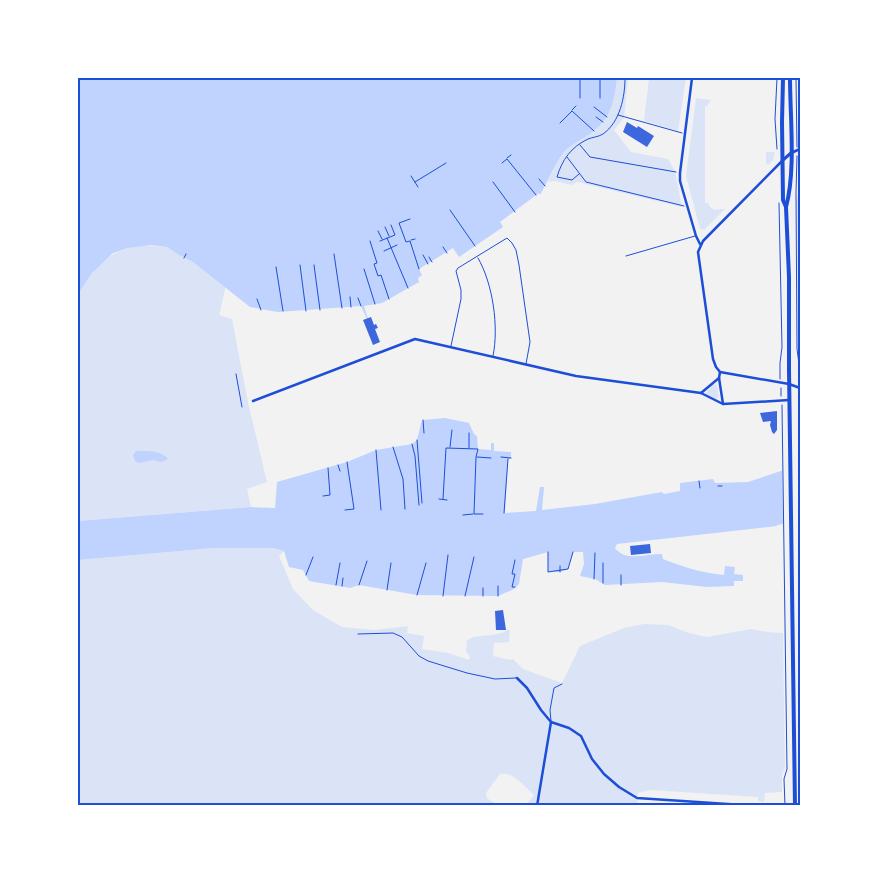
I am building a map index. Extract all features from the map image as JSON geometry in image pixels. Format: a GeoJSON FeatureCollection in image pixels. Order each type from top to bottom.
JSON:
{"type":"FeatureCollection","features":[{"type":"Feature","properties":{"kind":"main road"},"geometry":{"type":"LineString","coordinates":[[783,78],[784,200],[790,277],[789,400],[795,806]]}},
{"type":"Feature","properties":{"kind":"main road"},"geometry":{"type":"LineString","coordinates":[[786,207],[791,153],[790,78]]}},
{"type":"Feature","properties":{"kind":"street"},"geometry":{"type":"LineString","coordinates":[[692,78],[680,181],[700,244]]}},
{"type":"Feature","properties":{"kind":"street"},"geometry":{"type":"LineString","coordinates":[[723,404],[719,378],[720,372],[715,365],[710,344],[698,254],[700,244],[783,160],[791,153],[800,149]]}},
{"type":"Feature","properties":{"kind":"street"},"geometry":{"type":"LineString","coordinates":[[253,401],[413,340],[576,376],[701,393],[723,404],[789,400]]}},
{"type":"Feature","properties":{"kind":"street"},"geometry":{"type":"LineString","coordinates":[[720,372],[780,382],[800,388]]}},
{"type":"Feature","properties":{"kind":"street"},"geometry":{"type":"LineString","coordinates":[[701,393],[719,378]]}},
{"type":"Feature","properties":{"kind":"street"},"geometry":{"type":"LineString","coordinates":[[517,678],[528,688],[541,710],[551,722],[570,728],[581,736],[592,759],[604,774],[619,787],[637,798],[758,806]]}},
{"type":"Feature","properties":{"kind":"street"},"geometry":{"type":"LineString","coordinates":[[537,806],[551,722]]}},
{"type":"Feature","properties":{"kind":"lane"},"geometry":{"type":"LineString","coordinates":[[626,256],[696,236]]}},
{"type":"Feature","properties":{"kind":"lane"},"geometry":{"type":"LineString","coordinates":[[451,347],[461,299],[461,290],[456,271],[506,238],[516,250],[519,265],[530,342],[526,364]]}},
{"type":"Feature","properties":{"kind":"lane"},"geometry":{"type":"LineString","coordinates":[[478,258],[485,270],[489,285],[496,328],[496,341],[492,356]]}},
{"type":"Feature","properties":{"kind":"lane"},"geometry":{"type":"LineString","coordinates":[[358,634],[393,634],[402,637],[418,656],[428,661],[466,673],[495,679],[517,678]]}},
{"type":"Feature","properties":{"kind":"lane"},"geometry":{"type":"LineString","coordinates":[[551,722],[550,710],[554,688],[562,684]]}},
{"type":"Feature","properties":{"kind":"path"},"geometry":{"type":"LineString","coordinates":[[580,78],[580,98]]}},
{"type":"Feature","properties":{"kind":"path"},"geometry":{"type":"LineString","coordinates":[[600,78],[600,98]]}},
{"type":"Feature","properties":{"kind":"path"},"geometry":{"type":"LineString","coordinates":[[579,174],[572,180],[557,177],[566,156],[571,150],[579,144],[603,133],[614,122],[624,94],[625,78]]}},
{"type":"Feature","properties":{"kind":"path"},"geometry":{"type":"LineString","coordinates":[[776,78],[775,119],[778,156]]}},
{"type":"Feature","properties":{"kind":"path"},"geometry":{"type":"LineString","coordinates":[[796,78],[797,135]]}},
{"type":"Feature","properties":{"kind":"path"},"geometry":{"type":"LineString","coordinates":[[560,123],[576,106]]}},
{"type":"Feature","properties":{"kind":"path"},"geometry":{"type":"LineString","coordinates":[[594,108],[606,117]]}},
{"type":"Feature","properties":{"kind":"path"},"geometry":{"type":"LineString","coordinates":[[572,111],[594,131]]}},
{"type":"Feature","properties":{"kind":"path"},"geometry":{"type":"LineString","coordinates":[[618,114],[685,134]]}},
{"type":"Feature","properties":{"kind":"path"},"geometry":{"type":"LineString","coordinates":[[596,117],[603,122]]}},
{"type":"Feature","properties":{"kind":"path"},"geometry":{"type":"LineString","coordinates":[[579,144],[590,157],[680,173]]}},
{"type":"Feature","properties":{"kind":"path"},"geometry":{"type":"LineString","coordinates":[[502,163],[512,155]]}},
{"type":"Feature","properties":{"kind":"path"},"geometry":{"type":"LineString","coordinates":[[566,156],[586,182],[683,207],[687,206]]}},
{"type":"Feature","properties":{"kind":"path"},"geometry":{"type":"LineString","coordinates":[[507,159],[536,196]]}},
{"type":"Feature","properties":{"kind":"path"},"geometry":{"type":"LineString","coordinates":[[797,161],[797,349],[800,364],[798,439],[800,593]]}},
{"type":"Feature","properties":{"kind":"path"},"geometry":{"type":"LineString","coordinates":[[415,182],[446,163]]}},
{"type":"Feature","properties":{"kind":"path"},"geometry":{"type":"LineString","coordinates":[[412,176],[418,187]]}},
{"type":"Feature","properties":{"kind":"path"},"geometry":{"type":"LineString","coordinates":[[539,179],[545,186]]}},
{"type":"Feature","properties":{"kind":"path"},"geometry":{"type":"LineString","coordinates":[[493,182],[515,212]]}},
{"type":"Feature","properties":{"kind":"path"},"geometry":{"type":"LineString","coordinates":[[779,201],[782,347],[780,363],[781,396]]}},
{"type":"Feature","properties":{"kind":"path"},"geometry":{"type":"LineString","coordinates":[[450,210],[475,246]]}},
{"type":"Feature","properties":{"kind":"path"},"geometry":{"type":"LineString","coordinates":[[410,219],[399,223],[406,242],[416,239]]}},
{"type":"Feature","properties":{"kind":"path"},"geometry":{"type":"LineString","coordinates":[[378,231],[381,241],[396,235],[391,224]]}},
{"type":"Feature","properties":{"kind":"path"},"geometry":{"type":"LineString","coordinates":[[386,227],[390,237]]}},
{"type":"Feature","properties":{"kind":"path"},"geometry":{"type":"LineString","coordinates":[[387,238],[408,288]]}},
{"type":"Feature","properties":{"kind":"path"},"geometry":{"type":"LineString","coordinates":[[370,241],[378,263],[374,264],[378,276],[381,275],[389,299]]}},
{"type":"Feature","properties":{"kind":"path"},"geometry":{"type":"LineString","coordinates":[[410,241],[419,269]]}},
{"type":"Feature","properties":{"kind":"path"},"geometry":{"type":"LineString","coordinates":[[384,251],[397,245]]}},
{"type":"Feature","properties":{"kind":"path"},"geometry":{"type":"LineString","coordinates":[[443,247],[447,253]]}},
{"type":"Feature","properties":{"kind":"path"},"geometry":{"type":"LineString","coordinates":[[184,258],[186,254]]}},
{"type":"Feature","properties":{"kind":"path"},"geometry":{"type":"LineString","coordinates":[[334,254],[342,308]]}},
{"type":"Feature","properties":{"kind":"path"},"geometry":{"type":"LineString","coordinates":[[423,255],[428,264]]}},
{"type":"Feature","properties":{"kind":"path"},"geometry":{"type":"LineString","coordinates":[[429,257],[432,262]]}},
{"type":"Feature","properties":{"kind":"path"},"geometry":{"type":"LineString","coordinates":[[300,264],[306,311]]}},
{"type":"Feature","properties":{"kind":"path"},"geometry":{"type":"LineString","coordinates":[[314,265],[320,310]]}},
{"type":"Feature","properties":{"kind":"path"},"geometry":{"type":"LineString","coordinates":[[276,267],[284,311]]}},
{"type":"Feature","properties":{"kind":"path"},"geometry":{"type":"LineString","coordinates":[[364,269],[375,304]]}},
{"type":"Feature","properties":{"kind":"path"},"geometry":{"type":"LineString","coordinates":[[350,297],[351,307]]}},
{"type":"Feature","properties":{"kind":"path"},"geometry":{"type":"LineString","coordinates":[[358,298],[361,306]]}},
{"type":"Feature","properties":{"kind":"path"},"geometry":{"type":"LineString","coordinates":[[257,299],[261,310]]}},
{"type":"Feature","properties":{"kind":"path"},"geometry":{"type":"LineString","coordinates":[[236,374],[242,407]]}},
{"type":"Feature","properties":{"kind":"path"},"geometry":{"type":"LineString","coordinates":[[782,402],[785,806]]}},
{"type":"Feature","properties":{"kind":"path"},"geometry":{"type":"LineString","coordinates":[[423,420],[424,433]]}},
{"type":"Feature","properties":{"kind":"path"},"geometry":{"type":"LineString","coordinates":[[450,448],[452,430]]}},
{"type":"Feature","properties":{"kind":"path"},"geometry":{"type":"LineString","coordinates":[[469,433],[469,448]]}},
{"type":"Feature","properties":{"kind":"path"},"geometry":{"type":"LineString","coordinates":[[417,440],[422,503]]}},
{"type":"Feature","properties":{"kind":"path"},"geometry":{"type":"LineString","coordinates":[[412,444],[418,505]]}},
{"type":"Feature","properties":{"kind":"path"},"geometry":{"type":"LineString","coordinates":[[393,447],[403,480],[405,509]]}},
{"type":"Feature","properties":{"kind":"path"},"geometry":{"type":"LineString","coordinates":[[443,499],[446,448],[478,449],[476,457],[474,514]]}},
{"type":"Feature","properties":{"kind":"path"},"geometry":{"type":"LineString","coordinates":[[376,450],[381,510]]}},
{"type":"Feature","properties":{"kind":"path"},"geometry":{"type":"LineString","coordinates":[[476,457],[491,458]]}},
{"type":"Feature","properties":{"kind":"path"},"geometry":{"type":"LineString","coordinates":[[501,458],[511,458]]}},
{"type":"Feature","properties":{"kind":"path"},"geometry":{"type":"LineString","coordinates":[[504,513],[508,460]]}},
{"type":"Feature","properties":{"kind":"path"},"geometry":{"type":"LineString","coordinates":[[345,510],[354,509],[347,462]]}},
{"type":"Feature","properties":{"kind":"path"},"geometry":{"type":"LineString","coordinates":[[338,465],[340,472]]}},
{"type":"Feature","properties":{"kind":"path"},"geometry":{"type":"LineString","coordinates":[[323,496],[330,496],[328,468]]}},
{"type":"Feature","properties":{"kind":"path"},"geometry":{"type":"LineString","coordinates":[[699,481],[700,488]]}},
{"type":"Feature","properties":{"kind":"path"},"geometry":{"type":"LineString","coordinates":[[439,499],[447,500]]}},
{"type":"Feature","properties":{"kind":"path"},"geometry":{"type":"LineString","coordinates":[[463,515],[483,514]]}},
{"type":"Feature","properties":{"kind":"path"},"geometry":{"type":"LineString","coordinates":[[548,552],[548,572],[568,569],[573,552]]}},
{"type":"Feature","properties":{"kind":"path"},"geometry":{"type":"LineString","coordinates":[[594,579],[595,553]]}},
{"type":"Feature","properties":{"kind":"path"},"geometry":{"type":"LineString","coordinates":[[443,596],[448,555]]}},
{"type":"Feature","properties":{"kind":"path"},"geometry":{"type":"LineString","coordinates":[[306,575],[313,556]]}},
{"type":"Feature","properties":{"kind":"path"},"geometry":{"type":"LineString","coordinates":[[466,596],[474,557]]}},
{"type":"Feature","properties":{"kind":"path"},"geometry":{"type":"LineString","coordinates":[[515,560],[512,574],[520,575]]}},
{"type":"Feature","properties":{"kind":"path"},"geometry":{"type":"LineString","coordinates":[[359,585],[367,561]]}},
{"type":"Feature","properties":{"kind":"path"},"geometry":{"type":"LineString","coordinates":[[336,585],[340,563]]}},
{"type":"Feature","properties":{"kind":"path"},"geometry":{"type":"LineString","coordinates":[[387,590],[391,563]]}},
{"type":"Feature","properties":{"kind":"path"},"geometry":{"type":"LineString","coordinates":[[417,595],[426,563]]}},
{"type":"Feature","properties":{"kind":"path"},"geometry":{"type":"LineString","coordinates":[[603,563],[603,583]]}},
{"type":"Feature","properties":{"kind":"path"},"geometry":{"type":"LineString","coordinates":[[560,566],[560,572]]}},
{"type":"Feature","properties":{"kind":"path"},"geometry":{"type":"LineString","coordinates":[[515,574],[512,587],[515,587]]}},
{"type":"Feature","properties":{"kind":"path"},"geometry":{"type":"LineString","coordinates":[[621,575],[621,584]]}},
{"type":"Feature","properties":{"kind":"path"},"geometry":{"type":"LineString","coordinates":[[342,586],[343,578]]}},
{"type":"Feature","properties":{"kind":"path"},"geometry":{"type":"LineString","coordinates":[[498,586],[498,596]]}},
{"type":"Feature","properties":{"kind":"path"},"geometry":{"type":"LineString","coordinates":[[482,588],[483,596]]}},
{"type":"Feature","properties":{"kind":"shaded area"},"geometry":{"type":"Polygon","coordinates":[[[617,78],[628,78],[624,118],[614,130],[631,152],[668,159],[675,171],[682,207],[577,182],[572,185],[554,181],[548,182],[564,152],[570,146],[593,132],[606,118],[614,99],[617,78]]]}},
{"type":"Feature","properties":{"kind":"shaded area"},"geometry":{"type":"Polygon","coordinates":[[[649,78],[686,78],[678,131],[644,121],[649,78]]]}},
{"type":"Feature","properties":{"kind":"shaded area"},"geometry":{"type":"Polygon","coordinates":[[[696,98],[711,100],[705,106],[705,203],[708,203],[713,209],[725,209],[704,230],[700,229],[686,176],[696,98]]]}},
{"type":"Feature","properties":{"kind":"shaded area"},"geometry":{"type":"Polygon","coordinates":[[[766,152],[775,152],[773,160],[768,165],[766,163],[766,152]]]}},
{"type":"Feature","properties":{"kind":"shaded area"},"geometry":{"type":"Polygon","coordinates":[[[800,182],[800,359],[798,349],[796,201],[800,182]]]}},
{"type":"Feature","properties":{"kind":"shaded area"},"geometry":{"type":"Polygon","coordinates":[[[142,245],[167,247],[193,262],[226,286],[219,315],[232,319],[248,402],[267,482],[247,489],[251,507],[78,521],[78,294],[97,267],[104,261],[119,251],[142,245]]]}},
{"type":"Feature","properties":{"kind":"shaded area"},"geometry":{"type":"Polygon","coordinates":[[[714,384],[717,385],[719,398],[716,399],[706,394],[714,384]]]}},
{"type":"Feature","properties":{"kind":"shaded area"},"geometry":{"type":"Polygon","coordinates":[[[214,548],[273,548],[284,551],[279,556],[293,589],[313,610],[342,627],[375,630],[408,626],[407,633],[424,636],[422,649],[448,653],[469,660],[470,656],[466,652],[467,640],[477,636],[499,634],[508,629],[510,631],[509,642],[494,643],[493,656],[513,659],[523,669],[562,683],[580,646],[624,628],[644,624],[668,625],[707,637],[751,629],[783,633],[785,767],[782,774],[782,792],[765,793],[764,802],[758,801],[758,797],[650,790],[638,793],[637,804],[651,805],[526,805],[534,795],[515,778],[510,775],[500,774],[486,793],[487,798],[497,805],[78,805],[78,560],[214,548]]]}},
{"type":"Feature","properties":{"kind":"water"},"geometry":{"type":"Polygon","coordinates":[[[78,78],[617,78],[614,99],[606,118],[593,132],[571,146],[564,153],[540,195],[539,193],[500,222],[503,227],[459,257],[453,248],[419,269],[422,275],[418,278],[419,282],[382,303],[364,306],[367,319],[361,306],[278,312],[250,307],[193,262],[167,247],[151,245],[128,248],[113,253],[92,273],[78,294],[78,78]]]}},
{"type":"Feature","properties":{"kind":"water"},"geometry":{"type":"Polygon","coordinates":[[[445,418],[469,423],[474,434],[477,436],[478,449],[491,450],[491,443],[494,443],[494,451],[511,452],[511,459],[508,459],[505,513],[536,511],[540,487],[544,487],[542,510],[680,491],[680,483],[713,479],[715,483],[748,482],[781,471],[800,475],[800,521],[777,526],[617,544],[615,548],[620,553],[631,556],[662,554],[663,559],[670,562],[716,574],[724,575],[725,566],[735,567],[734,574],[743,575],[743,581],[734,581],[734,586],[707,587],[662,582],[605,585],[595,579],[580,576],[584,564],[583,552],[573,552],[568,569],[560,572],[548,572],[548,552],[523,559],[519,584],[514,589],[498,596],[417,595],[359,585],[350,588],[309,581],[303,570],[289,567],[284,551],[273,548],[214,548],[78,560],[78,521],[251,507],[275,508],[277,482],[347,462],[376,450],[412,444],[417,440],[423,420],[445,418]]]}},
{"type":"Feature","properties":{"kind":"water"},"geometry":{"type":"Polygon","coordinates":[[[136,451],[162,454],[168,459],[161,462],[153,460],[139,463],[135,461],[133,455],[136,451]]]}},
{"type":"Feature","properties":{"kind":"pier"},"geometry":{"type":"Polygon","coordinates":[[[782,469],[800,473],[800,524],[783,526],[782,469]]]}},
{"type":"Feature","properties":{"kind":"building"},"geometry":{"type":"Polygon","coordinates":[[[627,122],[637,128],[638,126],[654,136],[647,147],[623,132],[627,122]]]}},
{"type":"Feature","properties":{"kind":"building"},"geometry":{"type":"Polygon","coordinates":[[[371,317],[374,325],[376,324],[378,328],[375,329],[380,342],[373,345],[363,320],[371,317]]]}},
{"type":"Feature","properties":{"kind":"building"},"geometry":{"type":"Polygon","coordinates":[[[777,411],[777,430],[774,434],[770,425],[771,421],[763,422],[760,413],[777,411]]]}},
{"type":"Feature","properties":{"kind":"building"},"geometry":{"type":"Polygon","coordinates":[[[650,544],[651,553],[631,555],[630,546],[650,544]]]}},
{"type":"Feature","properties":{"kind":"building"},"geometry":{"type":"Polygon","coordinates":[[[503,610],[506,630],[496,630],[495,611],[503,610]]]}}]}
